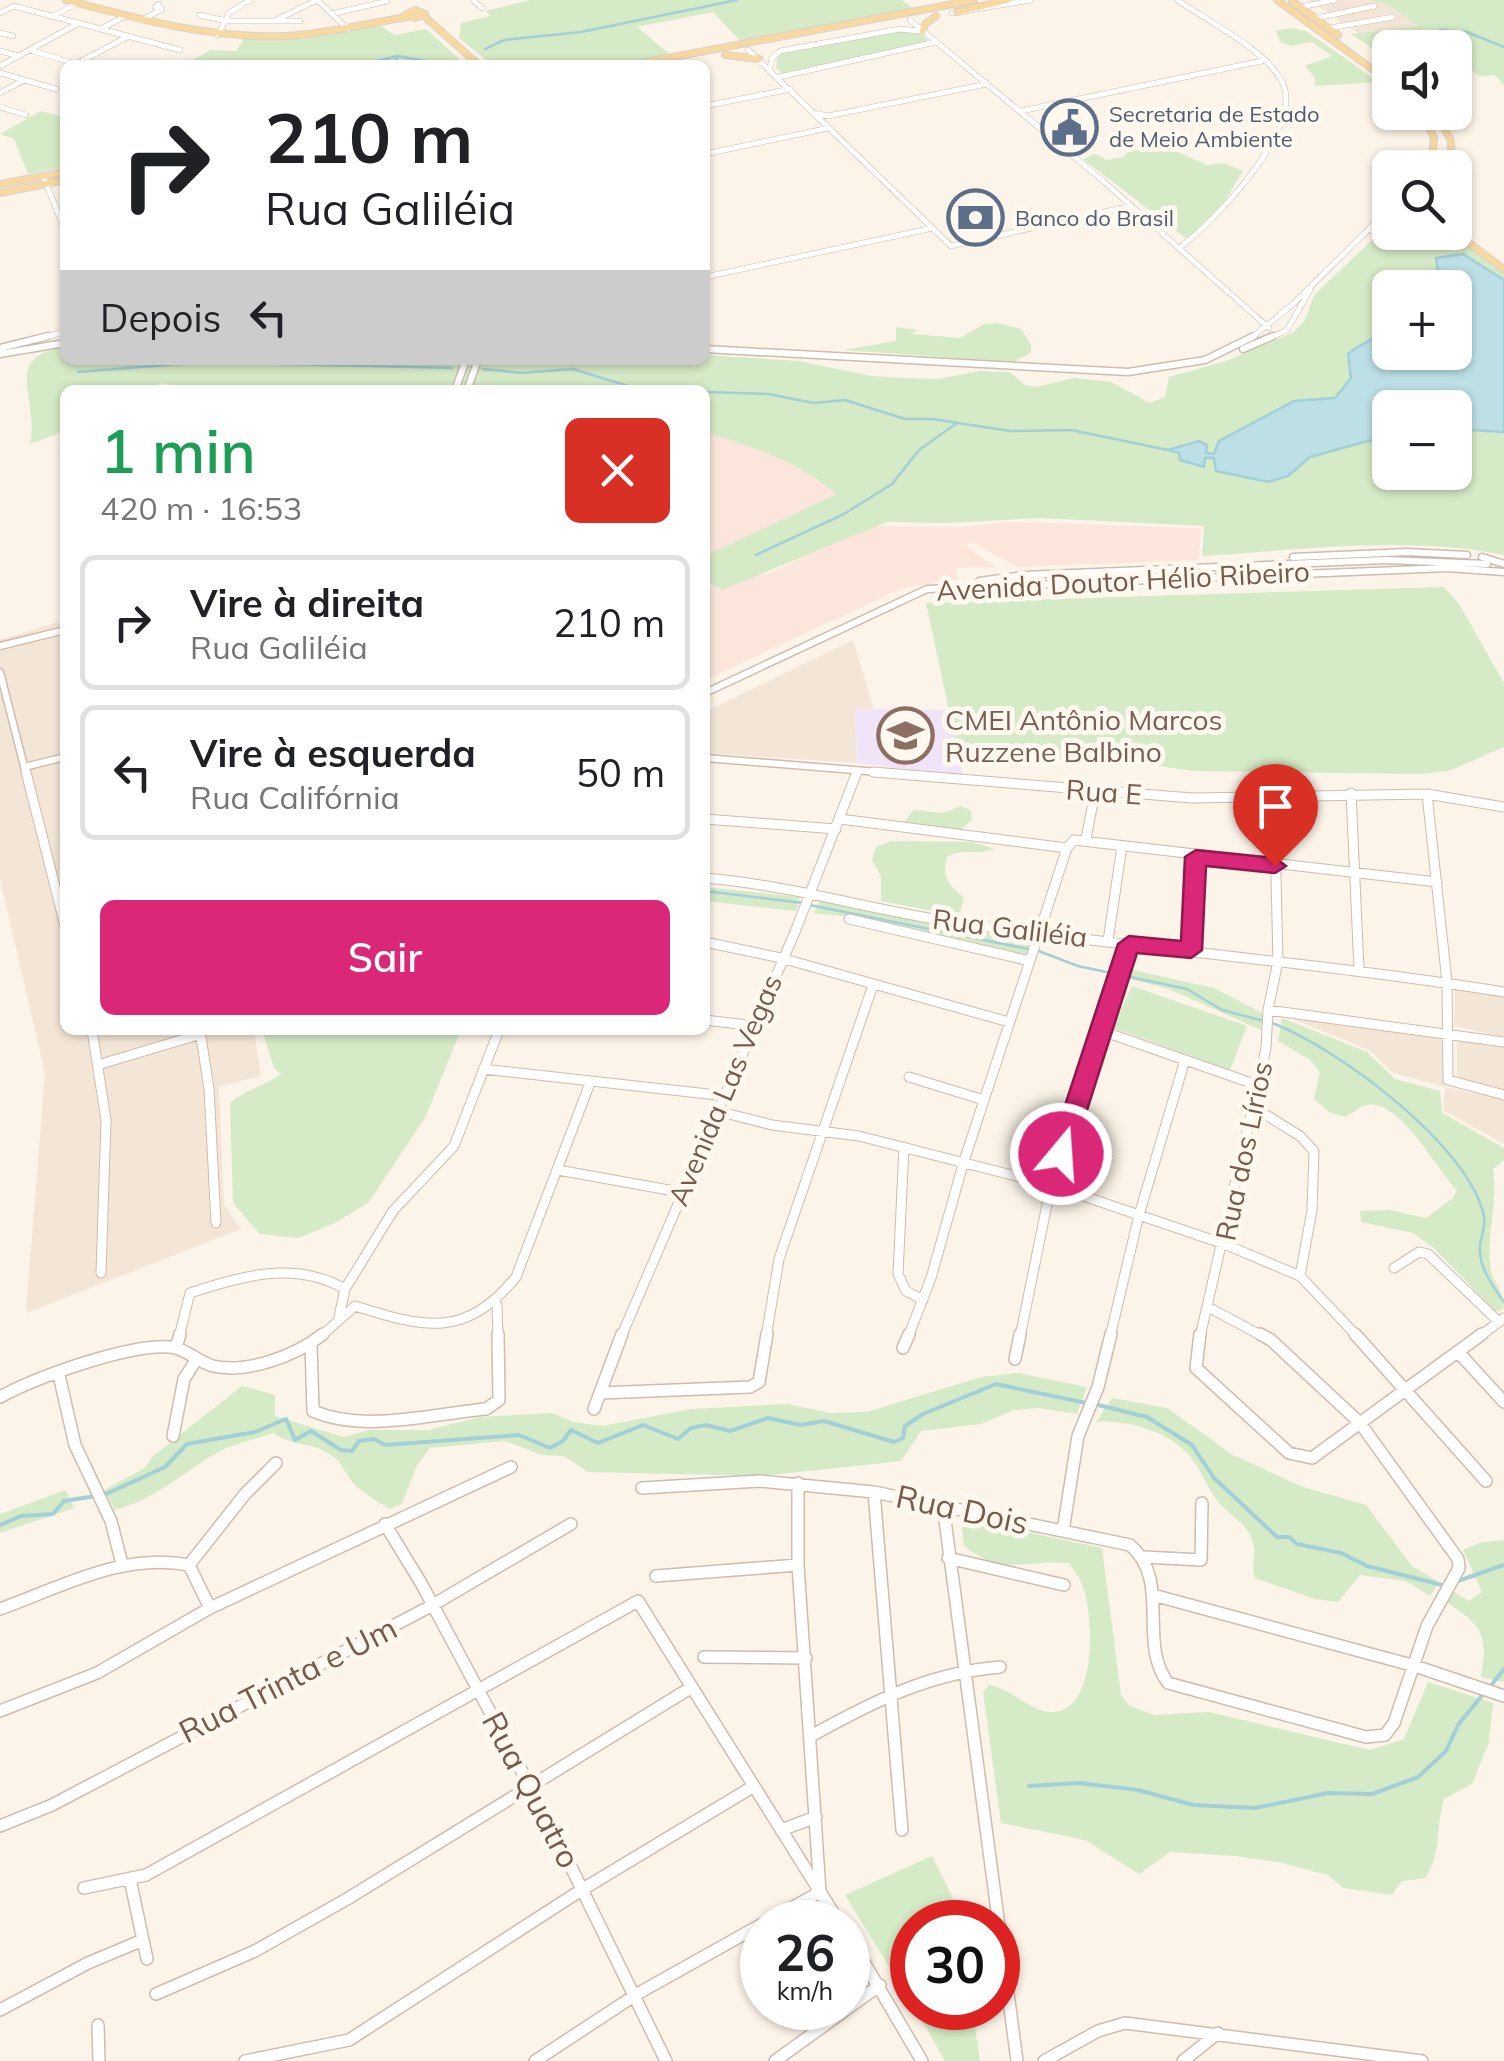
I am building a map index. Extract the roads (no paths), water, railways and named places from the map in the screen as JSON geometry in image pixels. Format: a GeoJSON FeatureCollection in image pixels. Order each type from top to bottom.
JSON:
{"type":"FeatureCollection","features":[{"type":"Feature","properties":{"kind":"main road"},"geometry":{"type":"LineString","coordinates":[[66,0],[218,35],[289,36],[348,29],[413,14],[472,60]]}},
{"type":"Feature","properties":{"kind":"main road"},"geometry":{"type":"LineString","coordinates":[[657,60],[974,0]]}},
{"type":"Feature","properties":{"kind":"main road"},"geometry":{"type":"LineString","coordinates":[[698,60],[1007,0]]}},
{"type":"Feature","properties":{"kind":"main road"},"geometry":{"type":"LineString","coordinates":[[1277,0],[1372,69]]}},
{"type":"Feature","properties":{"kind":"main road"},"geometry":{"type":"LineString","coordinates":[[1290,0],[1372,59]]}},
{"type":"Feature","properties":{"kind":"main road"},"geometry":{"type":"LineString","coordinates":[[893,16],[910,20]]}},
{"type":"Feature","properties":{"kind":"main road"},"geometry":{"type":"LineString","coordinates":[[925,33],[925,24],[936,16]]}},
{"type":"Feature","properties":{"kind":"main road"},"geometry":{"type":"LineString","coordinates":[[748,50],[756,42]]}},
{"type":"Feature","properties":{"kind":"main road"},"geometry":{"type":"LineString","coordinates":[[456,49],[466,60]]}},
{"type":"Feature","properties":{"kind":"main road"},"geometry":{"type":"LineString","coordinates":[[725,55],[758,58]]}},
{"type":"Feature","properties":{"kind":"main road"},"geometry":{"type":"LineString","coordinates":[[0,192],[60,174]]}},
{"type":"Feature","properties":{"kind":"main road"},"geometry":{"type":"LineString","coordinates":[[0,184],[60,180]]}},
{"type":"Feature","properties":{"kind":"main road"},"geometry":{"type":"LineString","coordinates":[[1472,246],[1503,268]]}},
{"type":"Feature","properties":{"kind":"street"},"geometry":{"type":"LineString","coordinates":[[143,0],[159,4]]}},
{"type":"Feature","properties":{"kind":"street"},"geometry":{"type":"LineString","coordinates":[[142,20],[162,9],[155,7],[167,0]]}},
{"type":"Feature","properties":{"kind":"street"},"geometry":{"type":"LineString","coordinates":[[218,35],[232,11],[250,0]]}},
{"type":"Feature","properties":{"kind":"street"},"geometry":{"type":"LineString","coordinates":[[273,22],[317,0],[348,29]]}},
{"type":"Feature","properties":{"kind":"street"},"geometry":{"type":"LineString","coordinates":[[356,0],[363,6]]}},
{"type":"Feature","properties":{"kind":"street"},"geometry":{"type":"LineString","coordinates":[[472,0],[482,8]]}},
{"type":"Feature","properties":{"kind":"street"},"geometry":{"type":"LineString","coordinates":[[952,13],[1031,0]]}},
{"type":"Feature","properties":{"kind":"street"},"geometry":{"type":"LineString","coordinates":[[1177,0],[1262,61],[1284,87],[1287,100],[1255,168],[1216,218],[1179,248]]}},
{"type":"Feature","properties":{"kind":"street"},"geometry":{"type":"LineString","coordinates":[[1299,6],[1326,0]]}},
{"type":"Feature","properties":{"kind":"street"},"geometry":{"type":"LineString","coordinates":[[1299,6],[1335,0]]}},
{"type":"Feature","properties":{"kind":"street"},"geometry":{"type":"LineString","coordinates":[[332,14],[386,1]]}},
{"type":"Feature","properties":{"kind":"street"},"geometry":{"type":"LineString","coordinates":[[52,16],[77,3]]}},
{"type":"Feature","properties":{"kind":"street"},"geometry":{"type":"LineString","coordinates":[[0,14],[14,6],[180,50]]}},
{"type":"Feature","properties":{"kind":"street"},"geometry":{"type":"LineString","coordinates":[[1317,18],[1374,6]]}},
{"type":"Feature","properties":{"kind":"street"},"geometry":{"type":"LineString","coordinates":[[199,15],[226,21],[300,21]]}},
{"type":"Feature","properties":{"kind":"street"},"geometry":{"type":"LineString","coordinates":[[100,29],[125,16]]}},
{"type":"Feature","properties":{"kind":"street"},"geometry":{"type":"LineString","coordinates":[[1330,28],[1394,17]]}},
{"type":"Feature","properties":{"kind":"street"},"geometry":{"type":"LineString","coordinates":[[910,20],[1264,324],[1286,330]]}},
{"type":"Feature","properties":{"kind":"street"},"geometry":{"type":"LineString","coordinates":[[0,70],[79,24]]}},
{"type":"Feature","properties":{"kind":"street"},"geometry":{"type":"LineString","coordinates":[[770,68],[772,58],[780,50],[900,28],[925,33]]}},
{"type":"Feature","properties":{"kind":"street"},"geometry":{"type":"LineString","coordinates":[[0,33],[13,36]]}},
{"type":"Feature","properties":{"kind":"street"},"geometry":{"type":"LineString","coordinates":[[86,60],[128,36]]}},
{"type":"Feature","properties":{"kind":"street"},"geometry":{"type":"LineString","coordinates":[[779,77],[936,42]]}},
{"type":"Feature","properties":{"kind":"street"},"geometry":{"type":"LineString","coordinates":[[30,50],[65,60]]}},
{"type":"Feature","properties":{"kind":"street"},"geometry":{"type":"LineString","coordinates":[[748,50],[827,122],[951,246],[1131,206]]}},
{"type":"Feature","properties":{"kind":"street"},"geometry":{"type":"LineString","coordinates":[[0,51],[19,56]]}},
{"type":"Feature","properties":{"kind":"street"},"geometry":{"type":"LineString","coordinates":[[1020,111],[1262,61]]}},
{"type":"Feature","properties":{"kind":"street"},"geometry":{"type":"LineString","coordinates":[[0,70],[56,88]]}},
{"type":"Feature","properties":{"kind":"street"},"geometry":{"type":"LineString","coordinates":[[0,93],[24,80]]}},
{"type":"Feature","properties":{"kind":"street"},"geometry":{"type":"LineString","coordinates":[[710,153],[987,84]]}},
{"type":"Feature","properties":{"kind":"street"},"geometry":{"type":"LineString","coordinates":[[710,105],[790,89]]}},
{"type":"Feature","properties":{"kind":"street"},"geometry":{"type":"LineString","coordinates":[[2,110],[26,115]]}},
{"type":"Feature","properties":{"kind":"street"},"geometry":{"type":"LineString","coordinates":[[45,180],[60,218]]}},
{"type":"Feature","properties":{"kind":"street"},"geometry":{"type":"LineString","coordinates":[[710,351],[1132,372],[1198,362],[1256,335],[1372,225]]}},
{"type":"Feature","properties":{"kind":"street"},"geometry":{"type":"LineString","coordinates":[[710,274],[934,228]]}},
{"type":"Feature","properties":{"kind":"street"},"geometry":{"type":"LineString","coordinates":[[710,351],[1139,374],[1205,364],[1286,330],[1308,292],[1372,231]]}},
{"type":"Feature","properties":{"kind":"street"},"geometry":{"type":"LineString","coordinates":[[1254,313],[1294,322]]}},
{"type":"Feature","properties":{"kind":"street"},"geometry":{"type":"LineString","coordinates":[[0,350],[60,333]]}},
{"type":"Feature","properties":{"kind":"street"},"geometry":{"type":"LineString","coordinates":[[0,350],[60,344]]}},
{"type":"Feature","properties":{"kind":"street","name":"Avenida Doutor Hélio Ribeiro"},"geometry":{"type":"LineString","coordinates":[[710,691],[915,593],[946,587],[1024,576],[1206,566],[1425,559],[1504,568]]}},
{"type":"Feature","properties":{"kind":"street","name":"Avenida Doutor Hélio Ribeiro"},"geometry":{"type":"LineString","coordinates":[[946,587],[1504,568]]}},
{"type":"Feature","properties":{"kind":"street"},"geometry":{"type":"LineString","coordinates":[[0,646],[60,631]]}},
{"type":"Feature","properties":{"kind":"street"},"geometry":{"type":"LineString","coordinates":[[0,672],[60,897]]}},
{"type":"Feature","properties":{"kind":"street"},"geometry":{"type":"LineString","coordinates":[[24,767],[60,757]]}},
{"type":"Feature","properties":{"kind":"street","name":"Rua E"},"geometry":{"type":"LineString","coordinates":[[710,758],[1094,792],[1192,798],[1427,794],[1504,808]]}},
{"type":"Feature","properties":{"kind":"street","name":"Avenida Las Vegas"},"geometry":{"type":"LineString","coordinates":[[594,1409],[680,1192],[726,1096],[781,958],[808,902],[856,771]]}},
{"type":"Feature","properties":{"kind":"street"},"geometry":{"type":"LineString","coordinates":[[1086,840],[1094,792]]}},
{"type":"Feature","properties":{"kind":"street","name":"Rua dos Lírios"},"geometry":{"type":"LineString","coordinates":[[1274,794],[1278,961],[1266,1048],[1194,1362],[1196,1368],[1300,1458],[1312,1458],[1360,1423]]}},
{"type":"Feature","properties":{"kind":"street"},"geometry":{"type":"LineString","coordinates":[[1351,794],[1358,969]]}},
{"type":"Feature","properties":{"kind":"street"},"geometry":{"type":"LineString","coordinates":[[1427,794],[1447,982],[1448,1080],[1504,1095]]}},
{"type":"Feature","properties":{"kind":"street"},"geometry":{"type":"LineString","coordinates":[[710,819],[836,829]]}},
{"type":"Feature","properties":{"kind":"street"},"geometry":{"type":"LineString","coordinates":[[840,819],[1070,844],[1086,840],[1196,857],[1437,882]]}},
{"type":"Feature","properties":{"kind":"street"},"geometry":{"type":"LineString","coordinates":[[904,1348],[924,1300],[964,1160],[1070,844]]}},
{"type":"Feature","properties":{"kind":"street"},"geometry":{"type":"LineString","coordinates":[[1108,941],[1122,846]]}},
{"type":"Feature","properties":{"kind":"street"},"geometry":{"type":"LineString","coordinates":[[1191,950],[1196,857]]}},
{"type":"Feature","properties":{"kind":"street","name":"Rua Galiléia"},"geometry":{"type":"LineString","coordinates":[[710,879],[786,888],[808,902],[1040,934],[1358,969],[1504,992]]}},
{"type":"Feature","properties":{"kind":"street"},"geometry":{"type":"LineString","coordinates":[[849,920],[1033,953]]}},
{"type":"Feature","properties":{"kind":"street"},"geometry":{"type":"LineString","coordinates":[[710,943],[781,958],[1009,1022]]}},
{"type":"Feature","properties":{"kind":"street"},"geometry":{"type":"LineString","coordinates":[[1015,1359],[1051,1185],[1129,944]]}},
{"type":"Feature","properties":{"kind":"street"},"geometry":{"type":"LineString","coordinates":[[600,1393],[750,1387],[759,1382],[778,1259],[873,986]]}},
{"type":"Feature","properties":{"kind":"street"},"geometry":{"type":"LineString","coordinates":[[1268,1015],[1504,1042]]}},
{"type":"Feature","properties":{"kind":"street"},"geometry":{"type":"LineString","coordinates":[[710,1021],[756,1026]]}},
{"type":"Feature","properties":{"kind":"street"},"geometry":{"type":"LineString","coordinates":[[1102,1031],[1256,1085]]}},
{"type":"Feature","properties":{"kind":"street"},"geometry":{"type":"LineString","coordinates":[[93,1035],[101,1064],[107,1142],[101,1273]]}},
{"type":"Feature","properties":{"kind":"street"},"geometry":{"type":"LineString","coordinates":[[101,1064],[191,1035]]}},
{"type":"Feature","properties":{"kind":"street"},"geometry":{"type":"LineString","coordinates":[[201,1035],[210,1088],[216,1223]]}},
{"type":"Feature","properties":{"kind":"street"},"geometry":{"type":"LineString","coordinates":[[339,1317],[345,1290],[393,1211],[454,1146],[496,1035]]}},
{"type":"Feature","properties":{"kind":"street"},"geometry":{"type":"LineString","coordinates":[[1063,1530],[1078,1436],[1098,1387],[1139,1215],[1185,1060]]}},
{"type":"Feature","properties":{"kind":"street"},"geometry":{"type":"LineString","coordinates":[[483,1069],[726,1096]]}},
{"type":"Feature","properties":{"kind":"street"},"geometry":{"type":"LineString","coordinates":[[909,1077],[984,1100]]}},
{"type":"Feature","properties":{"kind":"street"},"geometry":{"type":"LineString","coordinates":[[0,1397],[13,1388],[151,1348],[176,1348],[196,1360],[224,1367],[272,1358],[312,1344],[355,1306],[398,1321],[434,1325],[461,1322],[496,1305],[516,1277],[590,1083]]}},
{"type":"Feature","properties":{"kind":"street"},"geometry":{"type":"LineString","coordinates":[[1255,1108],[1300,1136],[1314,1150],[1312,1210],[1300,1276]]}},
{"type":"Feature","properties":{"kind":"street"},"geometry":{"type":"LineString","coordinates":[[717,1111],[772,1125],[824,1130],[964,1160],[1224,1244],[1300,1276],[1407,1388],[1486,1481]]}},
{"type":"Feature","properties":{"kind":"street"},"geometry":{"type":"LineString","coordinates":[[904,1147],[898,1274],[900,1286],[907,1294],[924,1300]]}},
{"type":"Feature","properties":{"kind":"street"},"geometry":{"type":"LineString","coordinates":[[558,1170],[680,1192]]}},
{"type":"Feature","properties":{"kind":"street"},"geometry":{"type":"LineString","coordinates":[[1360,1423],[1501,1320],[1428,1254],[1419,1252],[1394,1268]]}},
{"type":"Feature","properties":{"kind":"street"},"geometry":{"type":"LineString","coordinates":[[176,1348],[190,1292],[282,1273],[330,1277],[345,1290]]}},
{"type":"Feature","properties":{"kind":"street"},"geometry":{"type":"LineString","coordinates":[[312,1344],[313,1410],[336,1422],[486,1409],[499,1400],[496,1305]]}},
{"type":"Feature","properties":{"kind":"street"},"geometry":{"type":"LineString","coordinates":[[1202,1504],[1200,1560],[1144,1557],[1153,1594],[1156,1668],[1168,1683],[1366,1737],[1385,1735],[1394,1724],[1428,1626],[1459,1568],[1454,1550],[1360,1423],[1271,1340],[1208,1307]]}},
{"type":"Feature","properties":{"kind":"street"},"geometry":{"type":"LineString","coordinates":[[1458,1352],[1504,1402]]}},
{"type":"Feature","properties":{"kind":"street"},"geometry":{"type":"LineString","coordinates":[[173,1436],[184,1379],[196,1360]]}},
{"type":"Feature","properties":{"kind":"street"},"geometry":{"type":"LineString","coordinates":[[60,1375],[75,1444],[102,1502],[122,1564]]}},
{"type":"Feature","properties":{"kind":"street"},"geometry":{"type":"LineString","coordinates":[[189,1565],[245,1494],[276,1463]]}},
{"type":"Feature","properties":{"kind":"street"},"geometry":{"type":"LineString","coordinates":[[0,1711],[96,1673],[210,1608],[510,1468]]}},
{"type":"Feature","properties":{"kind":"street","name":"Rua Dois"},"geometry":{"type":"LineString","coordinates":[[642,1488],[724,1481],[798,1483],[874,1492],[1130,1545],[1144,1557]]}},
{"type":"Feature","properties":{"kind":"street"},"geometry":{"type":"LineString","coordinates":[[798,1483],[798,1565],[820,1892]]}},
{"type":"Feature","properties":{"kind":"street"},"geometry":{"type":"LineString","coordinates":[[874,1492],[902,1830]]}},
{"type":"Feature","properties":{"kind":"street"},"geometry":{"type":"LineString","coordinates":[[944,1505],[1017,2061]]}},
{"type":"Feature","properties":{"kind":"street","name":"Rua Quatro"},"geometry":{"type":"LineString","coordinates":[[385,1524],[412,1562],[431,1606],[532,1787],[637,1994],[666,2061]]}},
{"type":"Feature","properties":{"kind":"street","name":"Rua Trinta e Um"},"geometry":{"type":"LineString","coordinates":[[0,1826],[52,1806],[431,1606],[571,1524]]}},
{"type":"Feature","properties":{"kind":"street"},"geometry":{"type":"LineString","coordinates":[[948,1558],[1064,1585]]}},
{"type":"Feature","properties":{"kind":"street"},"geometry":{"type":"LineString","coordinates":[[0,1609],[122,1564],[172,1560],[189,1565],[210,1608]]}},
{"type":"Feature","properties":{"kind":"street"},"geometry":{"type":"LineString","coordinates":[[656,1576],[798,1565]]}},
{"type":"Feature","properties":{"kind":"street"},"geometry":{"type":"LineString","coordinates":[[1153,1594],[1415,1666],[1501,1695]]}},
{"type":"Feature","properties":{"kind":"street"},"geometry":{"type":"LineString","coordinates":[[84,1888],[146,1876],[638,1601],[825,1900]]}},
{"type":"Feature","properties":{"kind":"street"},"geometry":{"type":"LineString","coordinates":[[704,1658],[806,1658]]}},
{"type":"Feature","properties":{"kind":"street"},"geometry":{"type":"LineString","coordinates":[[811,1736],[889,1691],[963,1668],[1000,1667]]}},
{"type":"Feature","properties":{"kind":"street"},"geometry":{"type":"LineString","coordinates":[[156,1994],[255,1951],[692,1688]]}},
{"type":"Feature","properties":{"kind":"street"},"geometry":{"type":"LineString","coordinates":[[245,2061],[349,2040],[584,1888],[754,1786]]}},
{"type":"Feature","properties":{"kind":"street"},"geometry":{"type":"LineString","coordinates":[[781,1830],[816,1817]]}},
{"type":"Feature","properties":{"kind":"street"},"geometry":{"type":"LineString","coordinates":[[130,1879],[147,1959]]}},
{"type":"Feature","properties":{"kind":"street"},"geometry":{"type":"LineString","coordinates":[[806,1900],[820,1892]]}},
{"type":"Feature","properties":{"kind":"street"},"geometry":{"type":"LineString","coordinates":[[535,2061],[637,1994],[740,1936]]}},
{"type":"Feature","properties":{"kind":"street"},"geometry":{"type":"LineString","coordinates":[[0,2010],[88,1963],[143,1940]]}},
{"type":"Feature","properties":{"kind":"street"},"geometry":{"type":"LineString","coordinates":[[870,1969],[922,2061]]}},
{"type":"Feature","properties":{"kind":"street"},"geometry":{"type":"LineString","coordinates":[[775,2061],[880,1984]]}},
{"type":"Feature","properties":{"kind":"street"},"geometry":{"type":"LineString","coordinates":[[1044,2061],[1098,2031],[1125,2023],[1218,2033],[1374,2058],[1422,2061]]}},
{"type":"Feature","properties":{"kind":"street"},"geometry":{"type":"LineString","coordinates":[[98,2025],[100,2061]]}},
{"type":"Feature","properties":{"kind":"street"},"geometry":{"type":"LineString","coordinates":[[1192,2058],[1218,2033]]}},
{"type":"Feature","properties":{"kind":"water"},"geometry":{"type":"Polygon","coordinates":[[[1463,254],[1504,280],[1504,432],[1472,430],[1472,390],[1372,390],[1372,440],[1310,457],[1288,476],[1268,482],[1216,471],[1214,458],[1205,458],[1204,467],[1180,460],[1179,453],[1168,450],[1199,441],[1207,445],[1206,453],[1214,454],[1219,441],[1294,401],[1335,398],[1351,378],[1348,354],[1372,339],[1372,370],[1472,370],[1472,270],[1438,270],[1436,258],[1463,254]]]}},
{"type":"Feature","properties":{"kind":"waterway"},"geometry":{"type":"LineString","coordinates":[[485,49],[504,40],[581,32],[737,0]]}},
{"type":"Feature","properties":{"kind":"waterway"},"geometry":{"type":"LineString","coordinates":[[1472,34],[1504,47]]}},
{"type":"Feature","properties":{"kind":"waterway"},"geometry":{"type":"LineString","coordinates":[[381,60],[397,56]]}},
{"type":"Feature","properties":{"kind":"waterway"},"geometry":{"type":"LineString","coordinates":[[397,56],[397,60]]}},
{"type":"Feature","properties":{"kind":"waterway"},"geometry":{"type":"LineString","coordinates":[[397,56],[420,60]]}},
{"type":"Feature","properties":{"kind":"waterway"},"geometry":{"type":"LineString","coordinates":[[78,372],[166,365]]}},
{"type":"Feature","properties":{"kind":"waterway"},"geometry":{"type":"LineString","coordinates":[[328,365],[452,368]]}},
{"type":"Feature","properties":{"kind":"waterway"},"geometry":{"type":"LineString","coordinates":[[483,369],[521,373],[573,369],[625,385]]}},
{"type":"Feature","properties":{"kind":"waterway"},"geometry":{"type":"LineString","coordinates":[[710,392],[768,394],[814,403],[845,400],[905,419],[932,419],[1010,431],[1071,430],[1168,450]]}},
{"type":"Feature","properties":{"kind":"waterway"},"geometry":{"type":"LineString","coordinates":[[756,555],[844,514],[892,484],[919,450],[957,423]]}},
{"type":"Feature","properties":{"kind":"waterway"},"geometry":{"type":"LineString","coordinates":[[710,892],[803,903]]}},
{"type":"Feature","properties":{"kind":"waterway"},"geometry":{"type":"LineString","coordinates":[[810,905],[1028,949]]}},
{"type":"Feature","properties":{"kind":"waterway"},"geometry":{"type":"LineString","coordinates":[[1036,950],[1078,966],[1187,989],[1222,1010],[1264,1021]]}},
{"type":"Feature","properties":{"kind":"waterway"},"geometry":{"type":"LineString","coordinates":[[1272,1023],[1330,1053],[1363,1076],[1427,1130],[1454,1159],[1473,1188],[1484,1216],[1481,1261],[1504,1302]]}},
{"type":"Feature","properties":{"kind":"waterway"},"geometry":{"type":"LineString","coordinates":[[104,1495],[165,1467],[187,1444],[255,1432],[286,1419],[295,1440],[311,1431],[341,1450],[352,1451],[359,1441],[374,1439],[385,1445],[519,1435],[550,1448],[563,1441],[571,1430],[598,1443],[643,1425],[678,1439],[691,1428],[706,1425],[730,1431],[768,1418],[800,1425],[824,1421],[894,1442],[903,1438],[905,1426],[923,1414],[996,1384],[1086,1403]]}},
{"type":"Feature","properties":{"kind":"waterway"},"geometry":{"type":"LineString","coordinates":[[1094,1404],[1147,1417],[1192,1445],[1214,1478],[1277,1537],[1289,1537],[1297,1544],[1341,1553],[1367,1566],[1446,1586]]}},
{"type":"Feature","properties":{"kind":"waterway"},"geometry":{"type":"LineString","coordinates":[[0,1525],[21,1516],[53,1514],[64,1501],[96,1496]]}},
{"type":"Feature","properties":{"kind":"waterway"},"geometry":{"type":"LineString","coordinates":[[1458,1581],[1504,1565]]}},
{"type":"Feature","properties":{"kind":"waterway"},"geometry":{"type":"LineString","coordinates":[[1489,1688],[1504,1669]]}},
{"type":"Feature","properties":{"kind":"waterway"},"geometry":{"type":"LineString","coordinates":[[1029,1786],[1079,1783],[1138,1790],[1193,1805],[1255,1808],[1328,1793],[1372,1794],[1418,1777],[1446,1751],[1458,1725],[1484,1693]]}},
{"type":"Feature","properties":{"kind":"place","name":"Secretaria de Estado de Meio Ambiente"},"geometry":{"type":"Point","coordinates":[1070,127]}},
{"type":"Feature","properties":{"kind":"place","name":"Banco do Brasil"},"geometry":{"type":"Point","coordinates":[976,218]}},
{"type":"Feature","properties":{"kind":"place","name":"CMEI Antônio Marcos Ruzzene Balbino"},"geometry":{"type":"Point","coordinates":[906,736]}}]}
